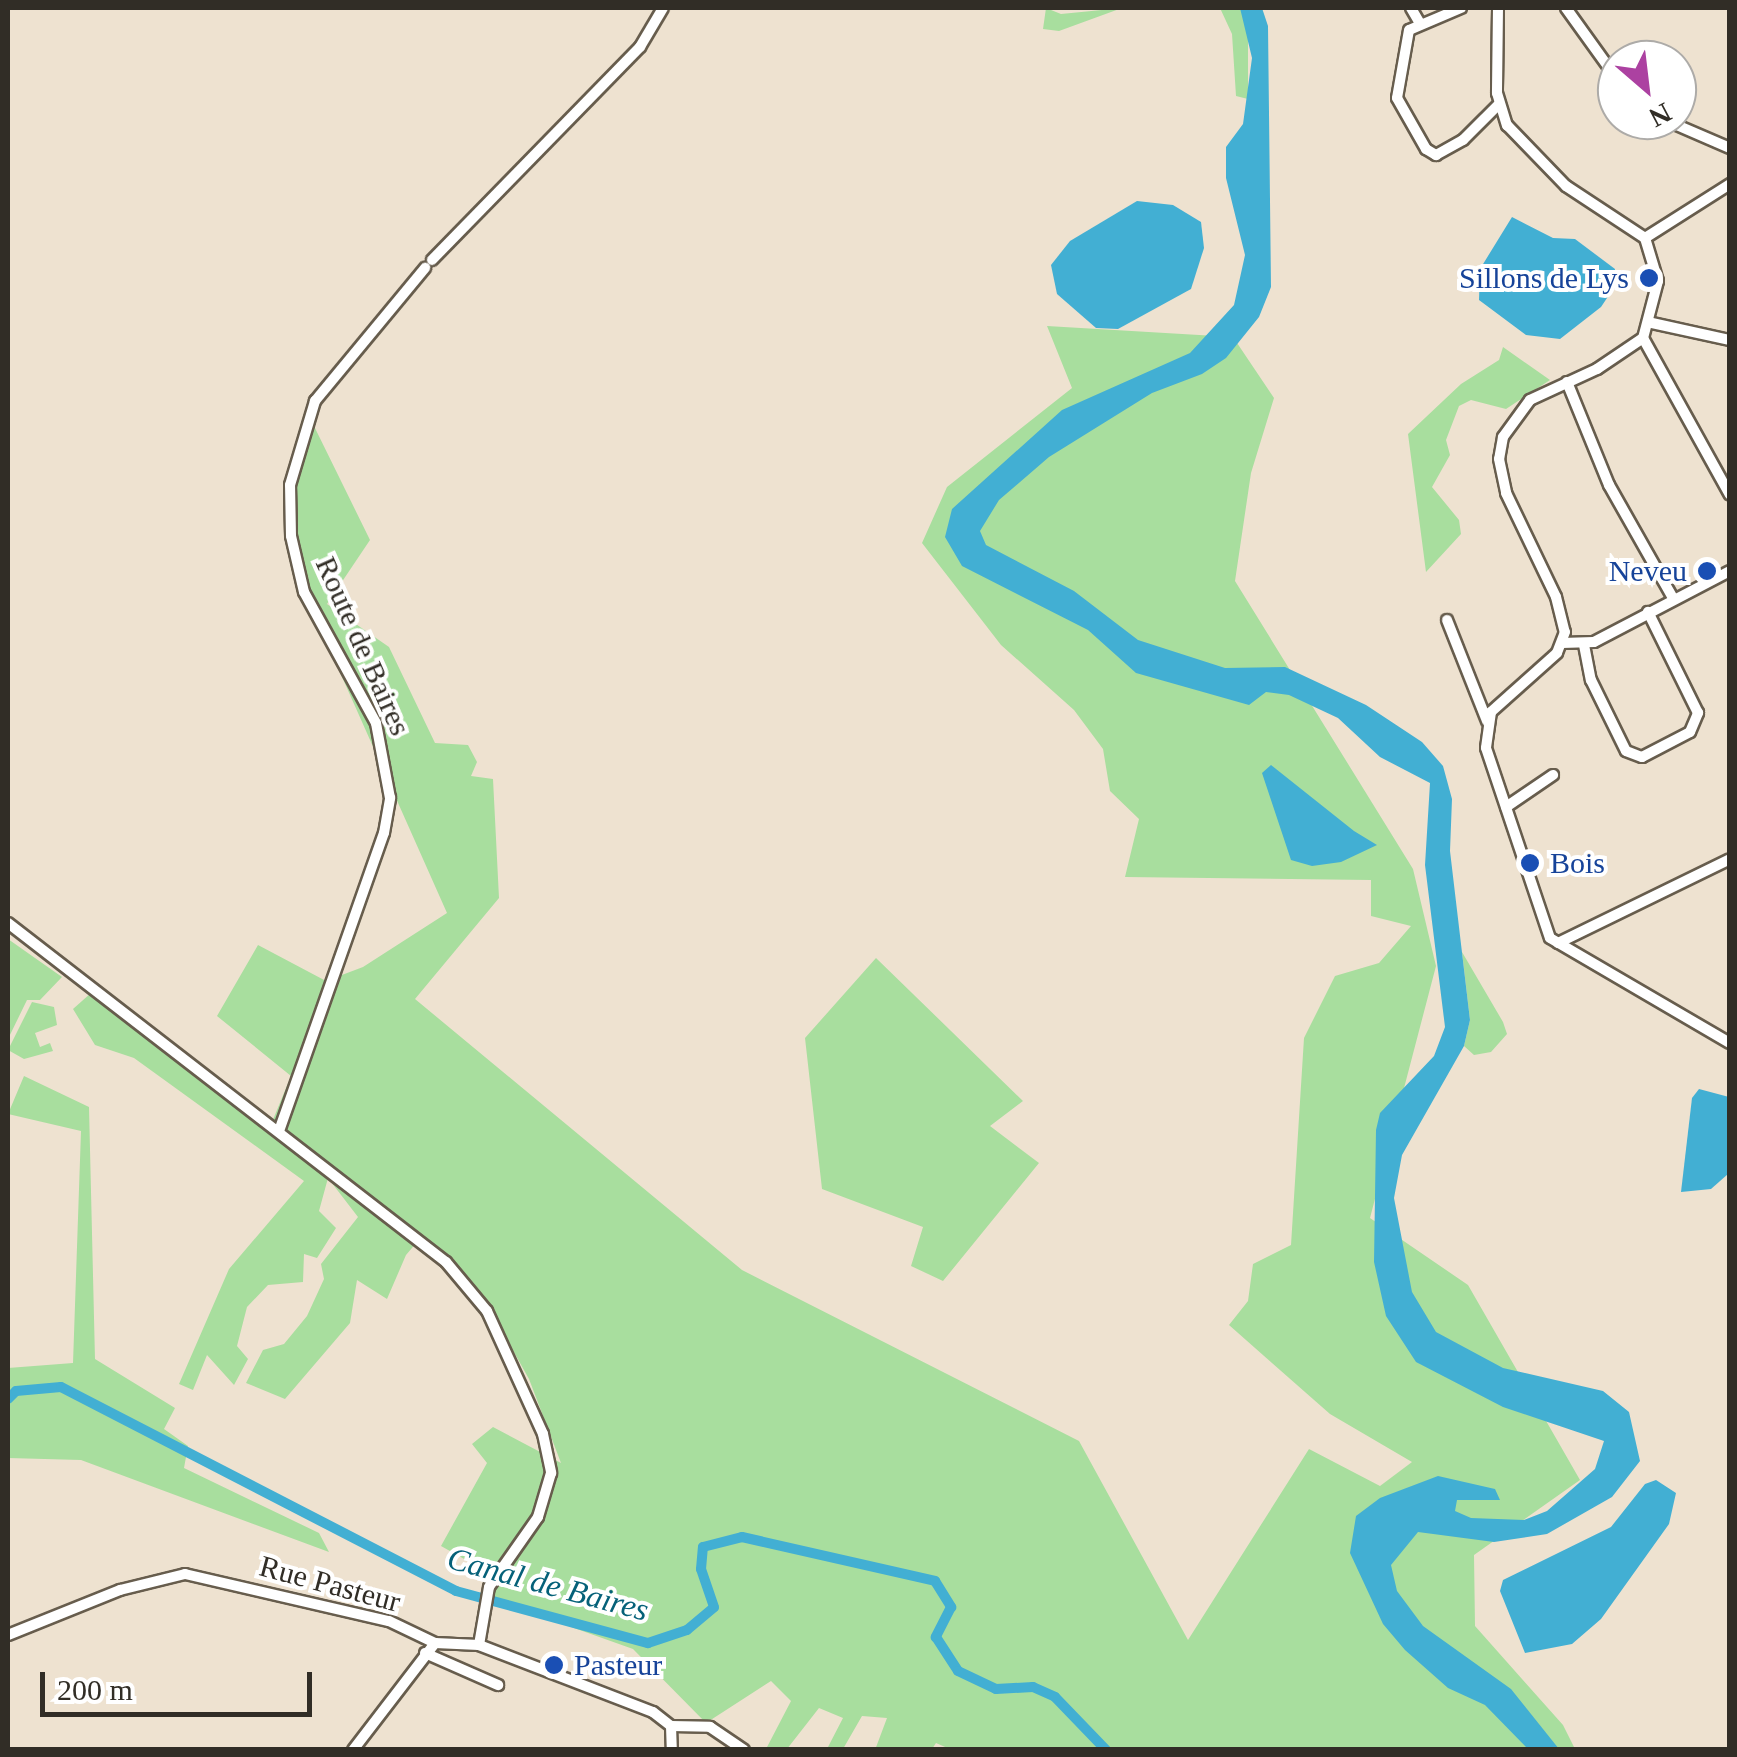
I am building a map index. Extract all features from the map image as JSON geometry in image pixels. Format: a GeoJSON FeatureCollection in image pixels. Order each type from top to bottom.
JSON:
{"type":"FeatureCollection","features":[{"type":"Feature","properties":{"kind":"street","name":"Route de Baires"},"geometry":{"type":"LineString","coordinates":[[280,1131],[384,833],[390,798],[376,724],[304,592],[291,536],[290,485],[315,400],[428,264],[640,47],[663,8]]}},
{"type":"Feature","properties":{"kind":"street"},"geometry":{"type":"LineString","coordinates":[[1410,8],[1418,22]]}},
{"type":"Feature","properties":{"kind":"street"},"geometry":{"type":"LineString","coordinates":[[1461,8],[1418,22],[1403,39],[1394,87],[1398,101],[1426,149],[1436,154],[1463,140],[1498,104]]}},
{"type":"Feature","properties":{"kind":"street"},"geometry":{"type":"LineString","coordinates":[[1498,8],[1498,104],[1513,134],[1548,171],[1646,238],[1658,281],[1652,323],[1643,338],[1522,408],[1503,437],[1499,459],[1506,492],[1563,615],[1562,643],[1502,696],[1488,721],[1486,748],[1542,927],[1558,943],[1730,1043]]}},
{"type":"Feature","properties":{"kind":"street"},"geometry":{"type":"LineString","coordinates":[[1566,8],[1597,51]]}},
{"type":"Feature","properties":{"kind":"street"},"geometry":{"type":"LineString","coordinates":[[1697,134],[1730,148]]}},
{"type":"Feature","properties":{"kind":"street"},"geometry":{"type":"LineString","coordinates":[[1646,238],[1730,184]]}},
{"type":"Feature","properties":{"kind":"street"},"geometry":{"type":"LineString","coordinates":[[1652,323],[1730,340]]}},
{"type":"Feature","properties":{"kind":"street"},"geometry":{"type":"LineString","coordinates":[[1643,338],[1730,495]]}},
{"type":"Feature","properties":{"kind":"street"},"geometry":{"type":"LineString","coordinates":[[1567,382],[1608,485],[1673,598]]}},
{"type":"Feature","properties":{"kind":"street"},"geometry":{"type":"LineString","coordinates":[[1562,643],[1584,645],[1730,571]]}},
{"type":"Feature","properties":{"kind":"street"},"geometry":{"type":"LineString","coordinates":[[1584,645],[1591,680],[1626,751],[1642,756],[1690,732],[1698,713],[1648,612]]}},
{"type":"Feature","properties":{"kind":"street"},"geometry":{"type":"LineString","coordinates":[[1447,620],[1488,721]]}},
{"type":"Feature","properties":{"kind":"street"},"geometry":{"type":"LineString","coordinates":[[1506,807],[1553,775]]}},
{"type":"Feature","properties":{"kind":"street"},"geometry":{"type":"LineString","coordinates":[[1558,943],[1730,860]]}},
{"type":"Feature","properties":{"kind":"street"},"geometry":{"type":"LineString","coordinates":[[8,924],[280,1131],[460,1276],[498,1331],[526,1391],[551,1460],[548,1491],[538,1518],[489,1587],[479,1646]]}},
{"type":"Feature","properties":{"kind":"street","name":"Rue Pasteur"},"geometry":{"type":"LineString","coordinates":[[8,1634],[83,1603],[185,1574],[389,1621],[435,1643],[479,1646],[654,1712],[672,1726],[710,1727],[744,1750]]}},
{"type":"Feature","properties":{"kind":"street"},"geometry":{"type":"LineString","coordinates":[[352,1750],[435,1643]]}},
{"type":"Feature","properties":{"kind":"street"},"geometry":{"type":"LineString","coordinates":[[425,1653],[498,1684]]}},
{"type":"Feature","properties":{"kind":"street"},"geometry":{"type":"LineString","coordinates":[[672,1726],[672,1750]]}},
{"type":"Feature","properties":{"kind":"green space"},"geometry":{"type":"Polygon","coordinates":[[[1046,8],[1061,14],[1122,8],[1059,31],[1043,29],[1046,8]]]}},
{"type":"Feature","properties":{"kind":"green space"},"geometry":{"type":"Polygon","coordinates":[[[1220,8],[1240,8],[1248,27],[1248,99],[1236,96],[1232,34],[1220,8]]]}},
{"type":"Feature","properties":{"kind":"green space"},"geometry":{"type":"Polygon","coordinates":[[[1047,326],[1233,337],[1274,398],[1251,473],[1235,581],[1413,869],[1436,966],[1370,1218],[1468,1285],[1580,1480],[1474,1555],[1475,1626],[1563,1725],[1575,1749],[952,1750],[936,1743],[932,1749],[875,1750],[887,1718],[862,1716],[843,1749],[833,1749],[828,1747],[843,1718],[819,1708],[787,1749],[766,1749],[791,1701],[771,1681],[706,1723],[633,1649],[484,1596],[482,1569],[441,1546],[487,1463],[472,1444],[493,1427],[561,1463],[529,1379],[481,1293],[423,1235],[406,1255],[387,1299],[357,1280],[350,1323],[285,1399],[246,1383],[263,1350],[284,1344],[307,1316],[324,1279],[321,1264],[358,1217],[328,1178],[319,1211],[336,1228],[317,1258],[304,1254],[303,1282],[268,1285],[247,1307],[237,1346],[248,1359],[234,1385],[207,1355],[193,1390],[179,1384],[229,1269],[304,1181],[134,1058],[95,1045],[73,1009],[91,993],[270,1127],[291,1076],[217,1016],[258,945],[326,981],[363,967],[447,913],[302,587],[289,498],[312,422],[370,540],[327,604],[389,647],[435,743],[468,745],[477,762],[471,776],[493,779],[499,898],[415,999],[742,1270],[1079,1441],[1188,1640],[1309,1449],[1380,1486],[1412,1462],[1330,1414],[1229,1325],[1248,1301],[1253,1264],[1291,1245],[1304,1038],[1335,976],[1379,963],[1411,926],[1371,916],[1371,880],[1125,877],[1139,819],[1110,791],[1103,749],[1074,710],[1001,645],[922,543],[947,487],[1072,388],[1047,326]]]}},
{"type":"Feature","properties":{"kind":"green space"},"geometry":{"type":"Polygon","coordinates":[[[1503,347],[1550,380],[1506,409],[1471,400],[1459,406],[1446,440],[1450,455],[1432,487],[1459,520],[1461,534],[1426,572],[1408,434],[1461,384],[1499,360],[1503,347]]]}},
{"type":"Feature","properties":{"kind":"green space"},"geometry":{"type":"Polygon","coordinates":[[[8,939],[62,977],[40,1000],[27,1000],[8,1039],[8,939]]]}},
{"type":"Feature","properties":{"kind":"green space"},"geometry":{"type":"Polygon","coordinates":[[[1462,952],[1507,1034],[1491,1052],[1474,1055],[1464,1046],[1470,1020],[1462,952]]]}},
{"type":"Feature","properties":{"kind":"green space"},"geometry":{"type":"Polygon","coordinates":[[[876,958],[1023,1101],[990,1126],[1039,1163],[943,1281],[911,1266],[923,1227],[822,1189],[805,1038],[876,958]]]}},
{"type":"Feature","properties":{"kind":"green space"},"geometry":{"type":"Polygon","coordinates":[[[32,1002],[54,1007],[57,1025],[35,1033],[40,1047],[50,1043],[53,1051],[24,1059],[8,1050],[32,1002]]]}},
{"type":"Feature","properties":{"kind":"green space"},"geometry":{"type":"Polygon","coordinates":[[[24,1076],[89,1107],[95,1359],[175,1408],[164,1429],[188,1446],[184,1468],[319,1533],[329,1552],[81,1460],[8,1458],[8,1368],[73,1363],[81,1131],[8,1114],[24,1076]]]}},
{"type":"Feature","properties":{"kind":"water"},"geometry":{"type":"Polygon","coordinates":[[[1240,8],[1262,8],[1268,26],[1271,287],[1259,317],[1226,358],[1202,374],[1152,393],[1049,457],[999,500],[980,531],[986,545],[1074,591],[1138,640],[1225,668],[1285,667],[1366,705],[1422,742],[1443,766],[1452,799],[1450,851],[1470,1020],[1464,1046],[1402,1155],[1394,1198],[1412,1292],[1436,1332],[1503,1368],[1603,1391],[1629,1412],[1640,1461],[1612,1497],[1547,1534],[1494,1542],[1418,1532],[1391,1565],[1397,1591],[1423,1626],[1511,1689],[1559,1749],[1528,1749],[1485,1705],[1448,1688],[1405,1650],[1383,1624],[1350,1553],[1356,1516],[1380,1498],[1438,1476],[1495,1489],[1500,1500],[1457,1500],[1455,1511],[1471,1518],[1524,1520],[1547,1511],[1595,1469],[1604,1441],[1503,1407],[1416,1362],[1386,1316],[1374,1262],[1376,1130],[1380,1113],[1434,1056],[1445,1027],[1425,865],[1430,783],[1380,757],[1338,718],[1289,695],[1266,692],[1249,705],[1136,673],[1088,630],[962,566],[945,537],[952,509],[1062,410],[1190,353],[1234,305],[1245,255],[1226,178],[1226,147],[1243,124],[1252,58],[1240,8]]]}},
{"type":"Feature","properties":{"kind":"water"},"geometry":{"type":"Polygon","coordinates":[[[1137,201],[1173,205],[1201,222],[1204,248],[1191,289],[1118,329],[1096,328],[1057,294],[1051,265],[1070,241],[1137,201]]]}},
{"type":"Feature","properties":{"kind":"water"},"geometry":{"type":"Polygon","coordinates":[[[1512,217],[1553,238],[1575,239],[1615,269],[1613,289],[1601,307],[1560,339],[1526,335],[1479,300],[1480,269],[1512,217]]]}},
{"type":"Feature","properties":{"kind":"water"},"geometry":{"type":"Polygon","coordinates":[[[1271,765],[1377,845],[1341,862],[1312,866],[1291,860],[1262,773],[1271,765]]]}},
{"type":"Feature","properties":{"kind":"water"},"geometry":{"type":"Polygon","coordinates":[[[1699,1089],[1729,1097],[1728,1174],[1711,1189],[1681,1192],[1692,1098],[1699,1089]]]}},
{"type":"Feature","properties":{"kind":"water"},"geometry":{"type":"Polygon","coordinates":[[[1656,1480],[1676,1493],[1669,1524],[1601,1619],[1572,1644],[1525,1653],[1500,1591],[1503,1580],[1611,1527],[1645,1484],[1656,1480]]]}},
{"type":"Feature","properties":{"kind":"waterway","name":"Canal de Baires"},"geometry":{"type":"LineString","coordinates":[[8,1399],[16,1391],[61,1387],[456,1591],[648,1643],[687,1630],[714,1607],[701,1569],[703,1547],[742,1537],[935,1581],[951,1607],[936,1637],[958,1671],[996,1689],[1033,1687],[1055,1697],[1106,1750]]}},
{"type":"Feature","properties":{"kind":"place","name":"Sillons de Lys"},"geometry":{"type":"Point","coordinates":[1649,278]}},
{"type":"Feature","properties":{"kind":"place","name":"Neveu"},"geometry":{"type":"Point","coordinates":[1707,571]}},
{"type":"Feature","properties":{"kind":"place","name":"Bois"},"geometry":{"type":"Point","coordinates":[1530,863]}},
{"type":"Feature","properties":{"kind":"place","name":"Pasteur"},"geometry":{"type":"Point","coordinates":[554,1665]}}]}
